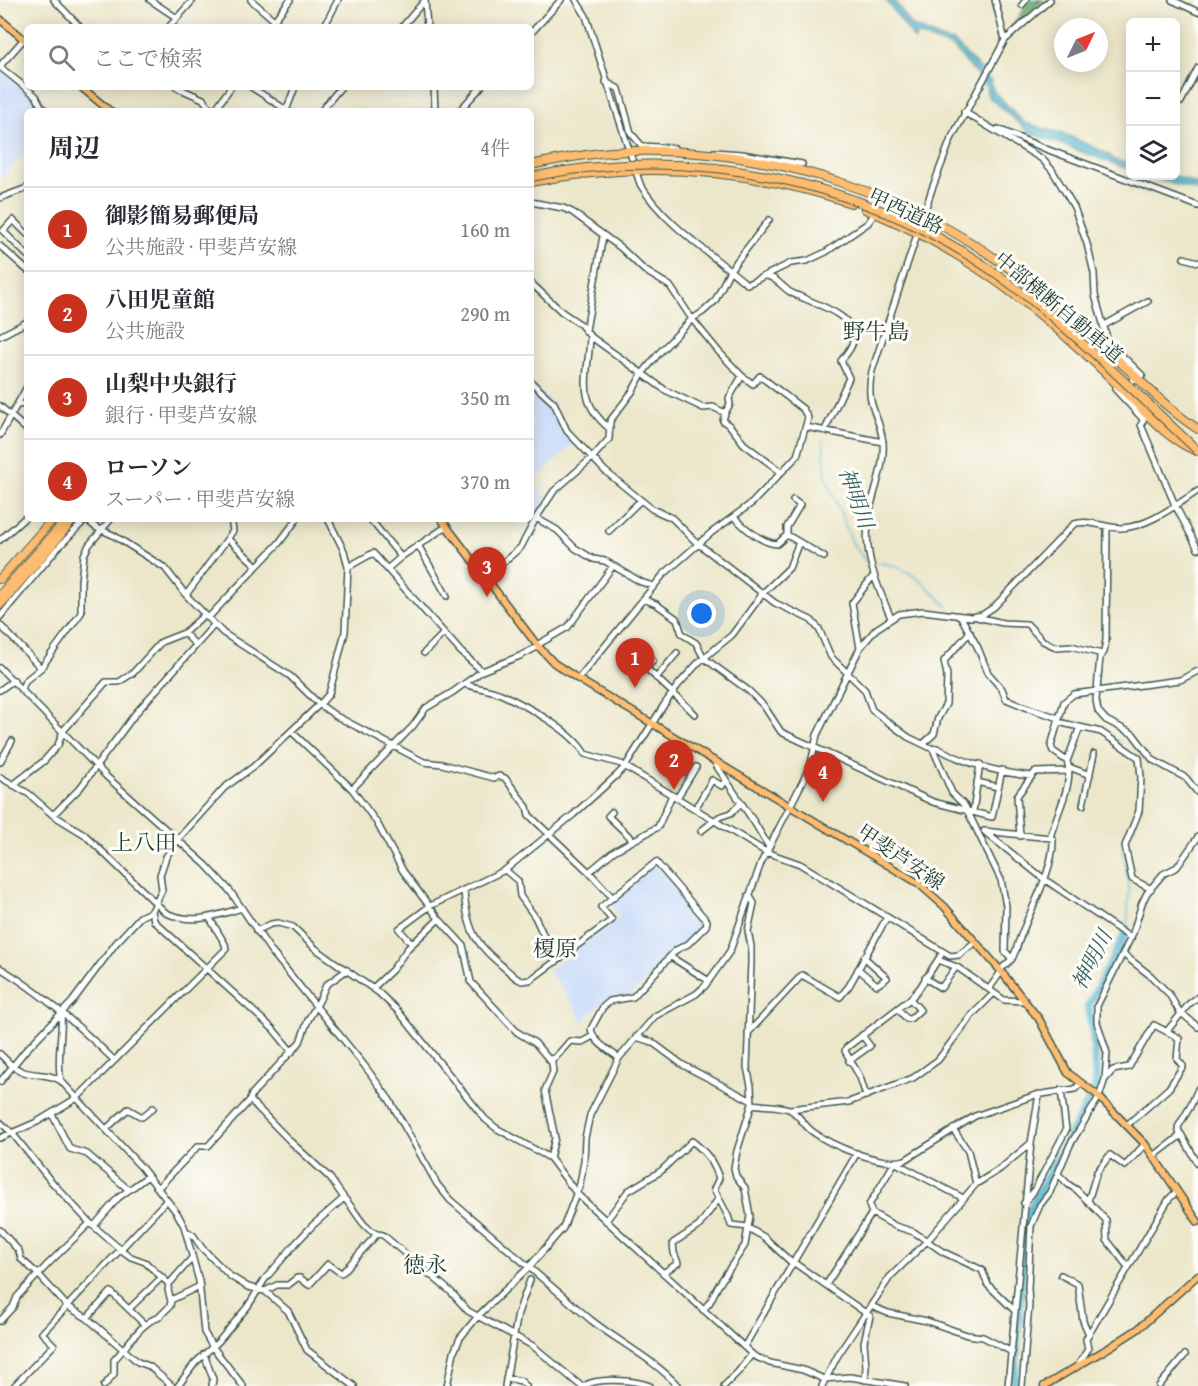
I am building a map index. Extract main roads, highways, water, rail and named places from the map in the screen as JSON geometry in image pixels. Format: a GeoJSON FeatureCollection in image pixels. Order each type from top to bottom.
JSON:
{"type":"FeatureCollection","features":[{"type":"Feature","properties":{"kind":"highway","name":"甲西道路"},"geometry":{"type":"LineString","coordinates":[[534,164],[630,151],[702,155],[769,164],[845,184],[883,198],[923,216],[1006,266],[1105,344],[1137,378],[1177,414],[1198,429]]}},
{"type":"Feature","properties":{"kind":"highway","name":"中部横断自動車道"},"geometry":{"type":"LineString","coordinates":[[534,177],[594,167],[699,166],[778,178],[830,192],[879,209],[952,245],[1019,291],[1081,343],[1198,451]]}},
{"type":"Feature","properties":{"kind":"highway","name":"甲西道路"},"geometry":{"type":"LineString","coordinates":[[534,182],[588,173],[636,170],[700,171],[759,179],[824,195],[875,213],[918,232],[972,264],[1018,296],[1075,344],[1144,416],[1169,435],[1198,451]]}},
{"type":"Feature","properties":{"kind":"highway"},"geometry":{"type":"LineString","coordinates":[[0,579],[50,522]]}},
{"type":"Feature","properties":{"kind":"highway"},"geometry":{"type":"LineString","coordinates":[[0,595],[68,522]]}},
{"type":"Feature","properties":{"kind":"highway"},"geometry":{"type":"LineString","coordinates":[[0,600],[68,522]]}},
{"type":"Feature","properties":{"kind":"highway"},"geometry":{"type":"LineString","coordinates":[[0,605],[69,522]]}},
{"type":"Feature","properties":{"kind":"main road"},"geometry":{"type":"LineString","coordinates":[[0,19],[24,38]]}},
{"type":"Feature","properties":{"kind":"main road"},"geometry":{"type":"LineString","coordinates":[[85,90],[106,108]]}},
{"type":"Feature","properties":{"kind":"main road","name":"甲斐芦安線"},"geometry":{"type":"LineString","coordinates":[[444,522],[538,646],[554,663],[918,883],[944,906],[1024,1001],[1045,1030],[1064,1068],[1098,1095],[1144,1144],[1198,1222]]}},
{"type":"Feature","properties":{"kind":"main road"},"geometry":{"type":"LineString","coordinates":[[1044,1386],[1138,1329],[1198,1275]]}},
{"type":"Feature","properties":{"kind":"water"},"geometry":{"type":"Polygon","coordinates":[[[886,0],[893,0],[910,25],[954,42],[990,80],[994,92],[1025,123],[1069,136],[1108,154],[1114,160],[1126,163],[1126,168],[1029,132],[988,96],[986,86],[954,48],[916,34],[915,40],[886,0]]]}},
{"type":"Feature","properties":{"kind":"water"},"geometry":{"type":"Polygon","coordinates":[[[1180,178],[1198,185],[1198,191],[1160,180],[1180,180],[1180,178]]]}},
{"type":"Feature","properties":{"kind":"waterway","name":"神明川"},"geometry":{"type":"LineString","coordinates":[[823,440],[826,477],[853,544],[868,564]]}},
{"type":"Feature","properties":{"kind":"waterway","name":"神明川"},"geometry":{"type":"LineString","coordinates":[[878,563],[889,564],[908,572],[948,607]]}},
{"type":"Feature","properties":{"kind":"waterway"},"geometry":{"type":"LineString","coordinates":[[1084,690],[1094,688]]}},
{"type":"Feature","properties":{"kind":"waterway","name":"神明川"},"geometry":{"type":"LineString","coordinates":[[1065,721],[1101,729],[1121,743]]}},
{"type":"Feature","properties":{"kind":"waterway","name":"神明川"},"geometry":{"type":"LineString","coordinates":[[1123,843],[1135,814]]}},
{"type":"Feature","properties":{"kind":"waterway","name":"神明川"},"geometry":{"type":"LineString","coordinates":[[1123,848],[1129,890],[1127,931]]}},
{"type":"Feature","properties":{"kind":"waterway","name":"神明川"},"geometry":{"type":"LineString","coordinates":[[1024,1232],[1031,1208],[1096,1087],[1094,1039],[1088,1007],[1127,931]]}},
{"type":"Feature","properties":{"kind":"waterway","name":"神明川"},"geometry":{"type":"LineString","coordinates":[[1014,1386],[1024,1244]]}},
{"type":"Feature","properties":{"kind":"place","name":"山梨中央銀行"},"geometry":{"type":"Point","coordinates":[487,597]}},
{"type":"Feature","properties":{"kind":"place","name":"御影簡易郵便局"},"geometry":{"type":"Point","coordinates":[635,688]}},
{"type":"Feature","properties":{"kind":"place","name":"八田児童館"},"geometry":{"type":"Point","coordinates":[674,790]}},
{"type":"Feature","properties":{"kind":"place","name":"ローソン"},"geometry":{"type":"Point","coordinates":[823,802]}},
{"type":"Feature","properties":{"kind":"district","name":"野牛島"},"geometry":{"type":"Point","coordinates":[876,331]}},
{"type":"Feature","properties":{"kind":"district","name":"上八田"},"geometry":{"type":"Point","coordinates":[144,842]}},
{"type":"Feature","properties":{"kind":"district","name":"榎原"},"geometry":{"type":"Point","coordinates":[555,948]}},
{"type":"Feature","properties":{"kind":"district","name":"徳永"},"geometry":{"type":"Point","coordinates":[425,1264]}}]}
